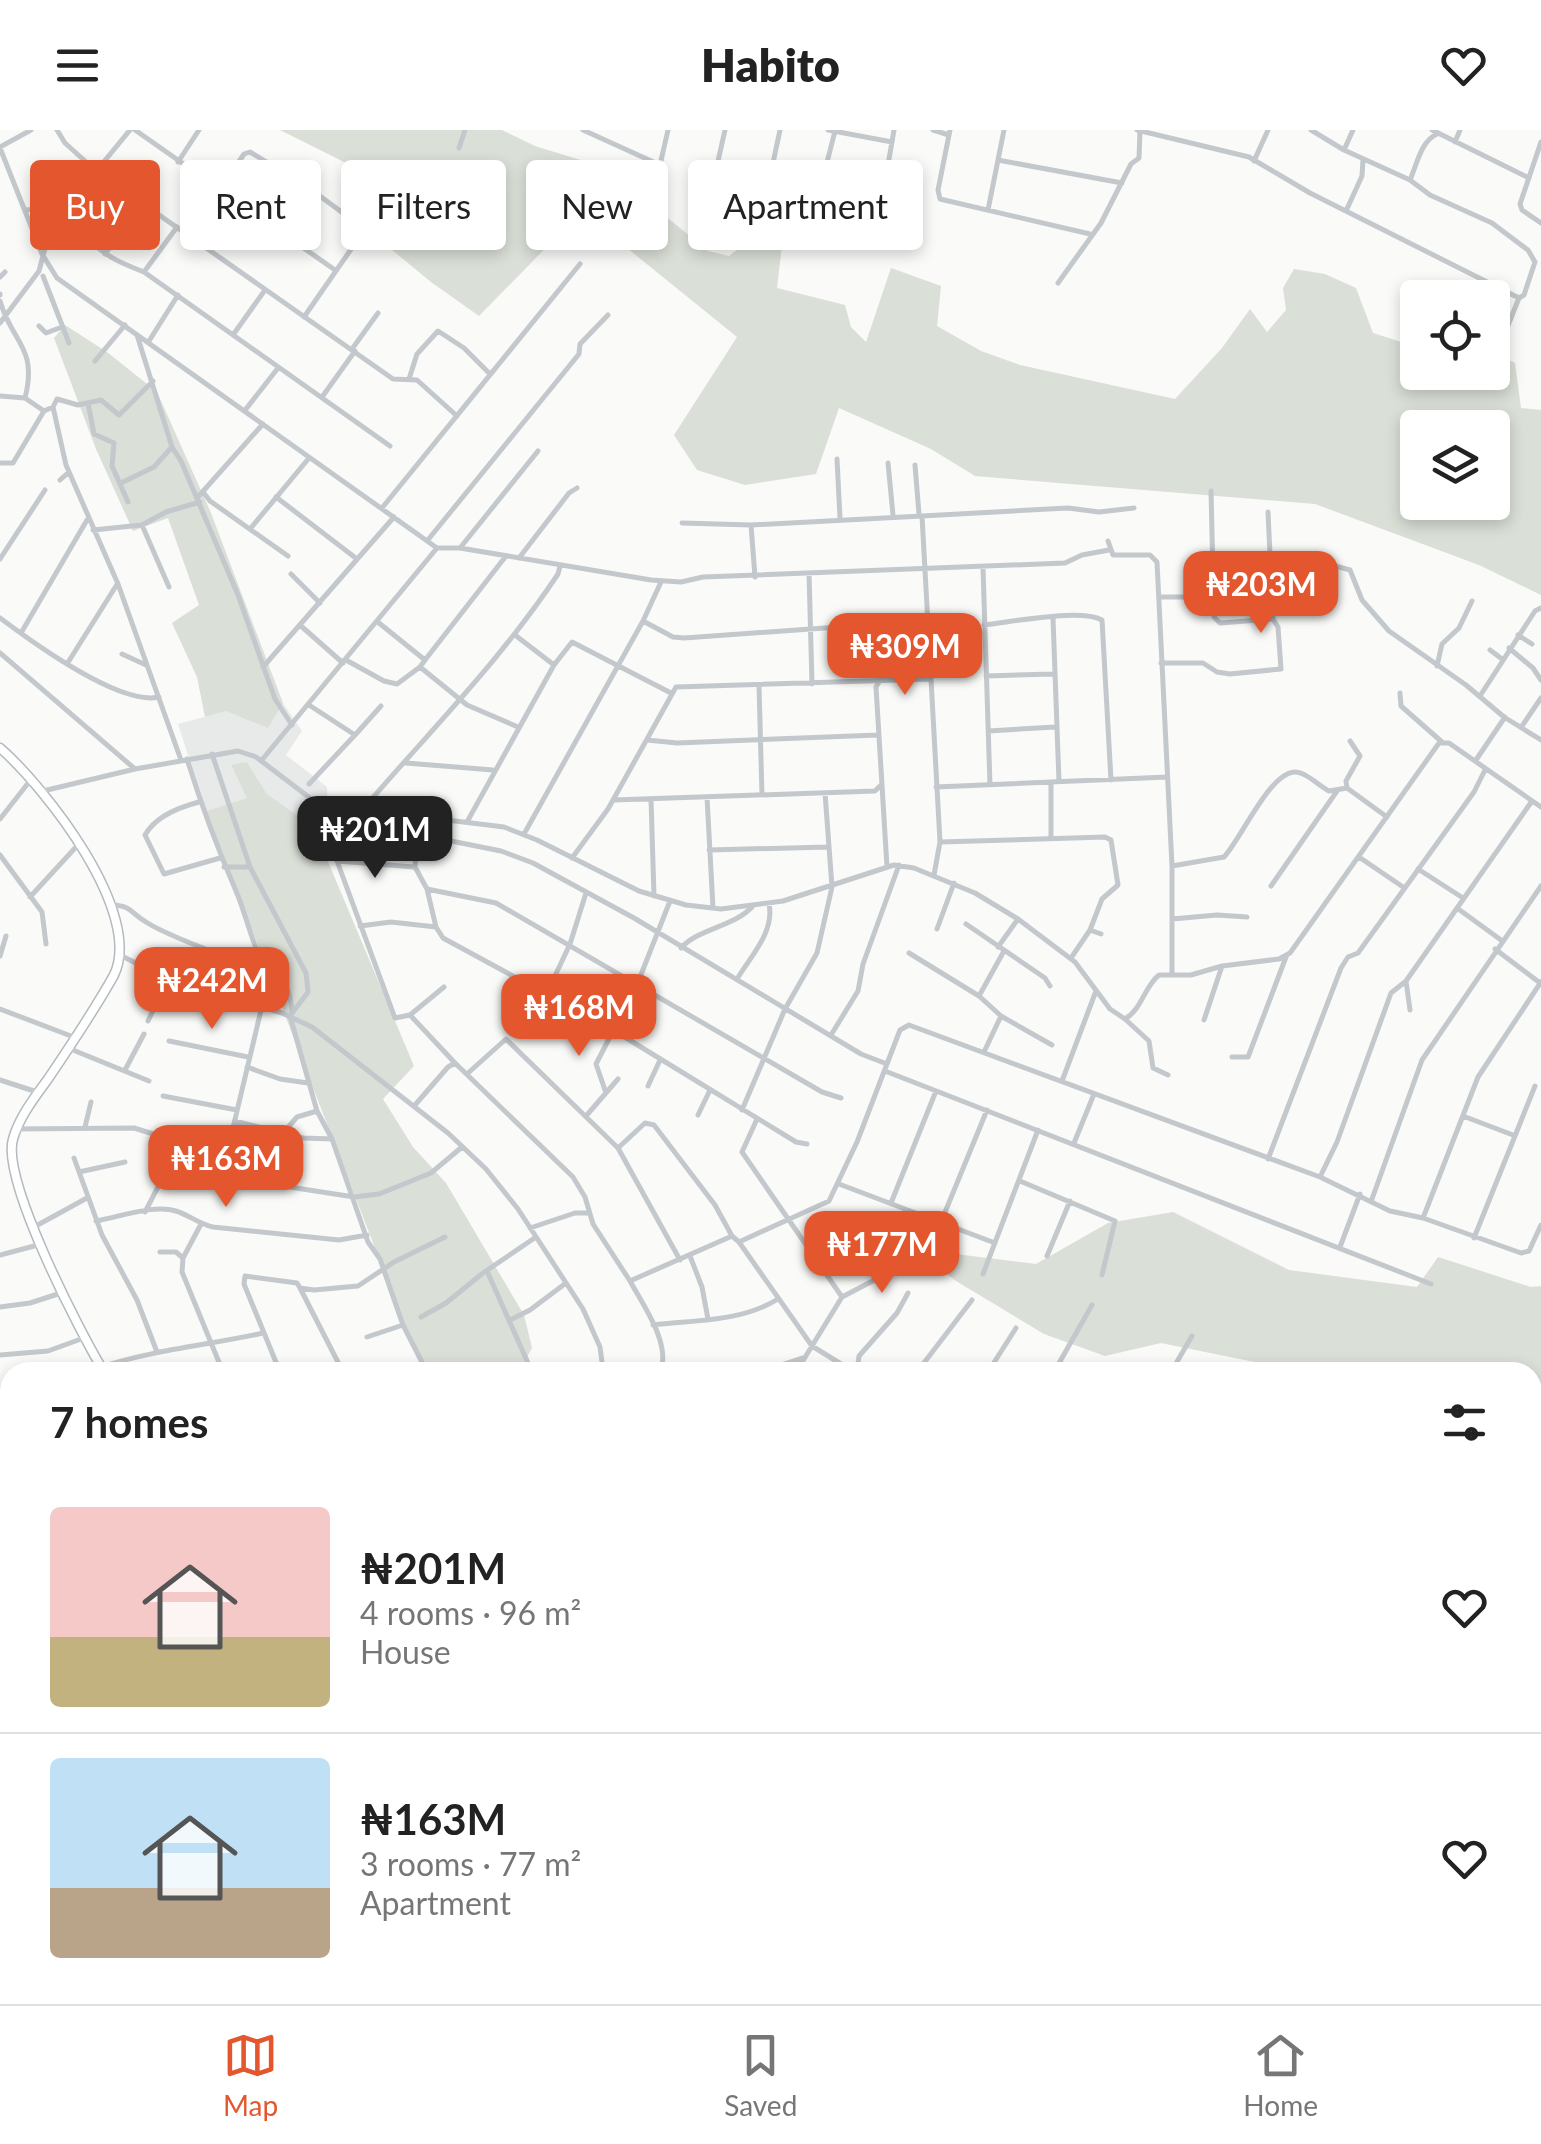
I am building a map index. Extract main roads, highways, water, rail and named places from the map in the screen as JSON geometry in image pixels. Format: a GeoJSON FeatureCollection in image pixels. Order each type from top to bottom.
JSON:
{"type":"FeatureCollection","features":[{"type":"Feature","properties":{"kind":"main road"},"geometry":{"type":"LineString","coordinates":[[0,751],[55,813],[76,847],[114,934],[115,955],[109,974],[9,1133],[6,1151],[11,1181],[58,1294],[95,1362]]}},
{"type":"Feature","properties":{"kind":"main road"},"geometry":{"type":"LineString","coordinates":[[0,751],[43,790],[81,846],[119,934],[118,968],[98,1006],[16,1129],[12,1142],[11,1162],[34,1227],[97,1362]]}}]}
